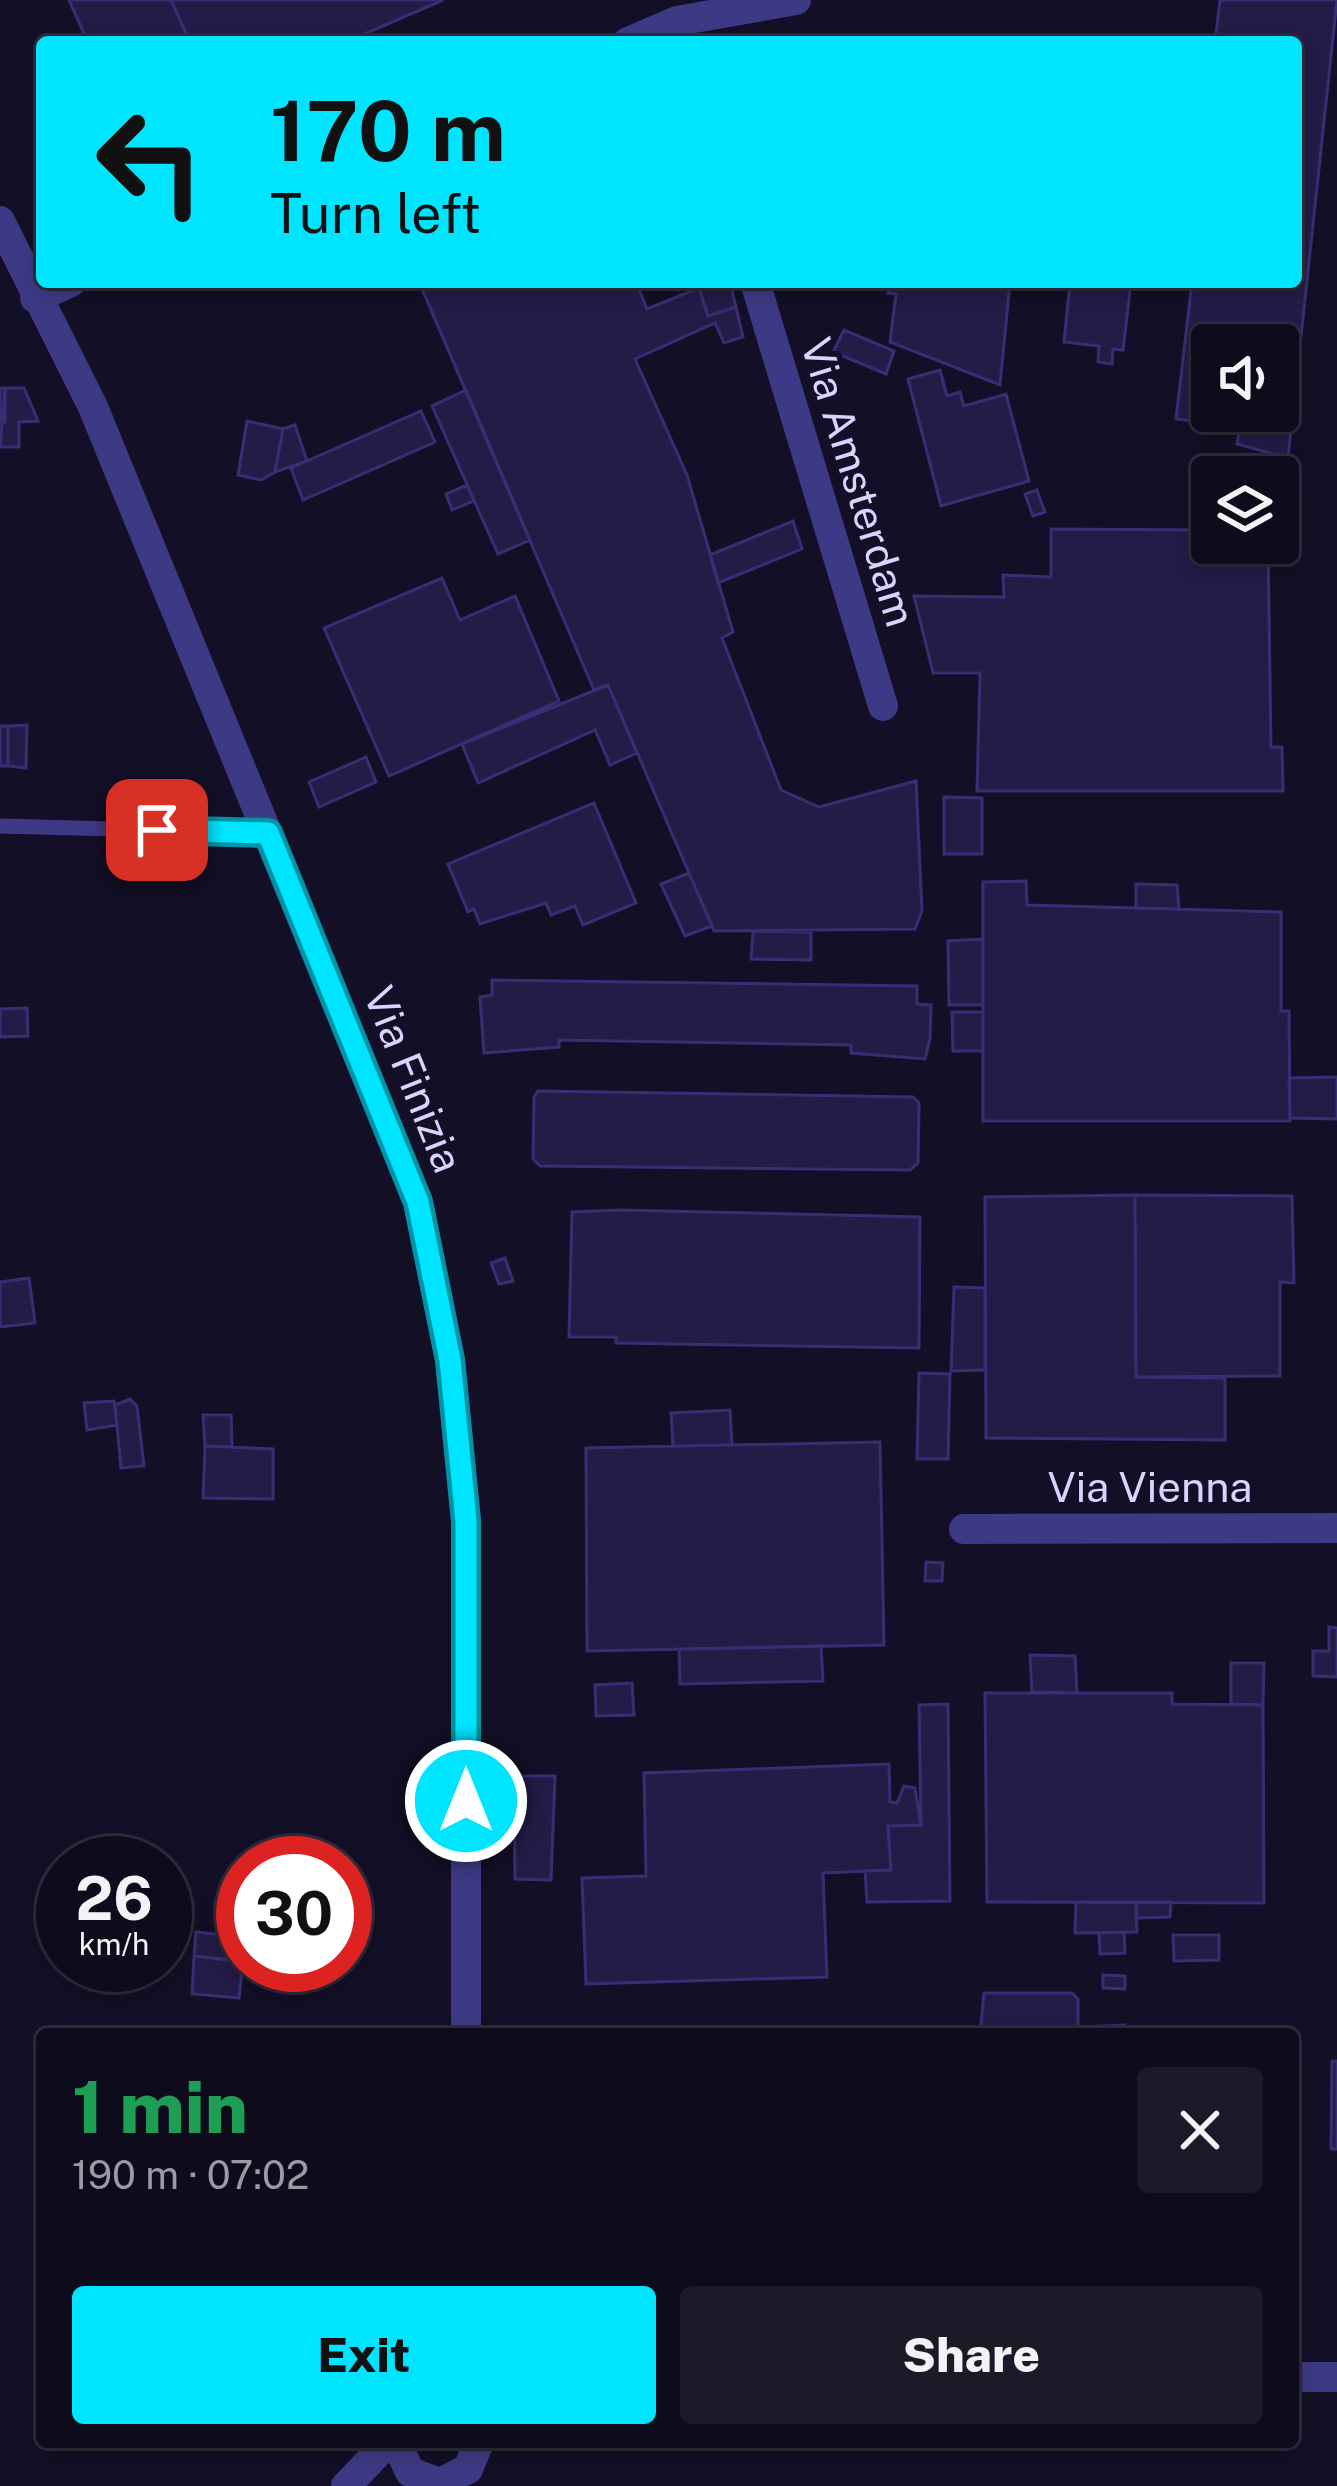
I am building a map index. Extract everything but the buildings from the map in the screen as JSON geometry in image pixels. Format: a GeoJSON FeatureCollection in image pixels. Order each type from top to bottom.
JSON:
{"type":"FeatureCollection","features":[{"type":"Feature","properties":{"kind":"street"},"geometry":{"type":"LineString","coordinates":[[642,36],[678,21],[796,0]]}},
{"type":"Feature","properties":{"kind":"street","name":"Via Finizia"},"geometry":{"type":"LineString","coordinates":[[0,221],[93,407],[418,1202],[450,1360],[466,1521],[466,2028]]}},
{"type":"Feature","properties":{"kind":"street"},"geometry":{"type":"LineString","coordinates":[[35,298],[58,288]]}},
{"type":"Feature","properties":{"kind":"street","name":"Via Amsterdam"},"geometry":{"type":"LineString","coordinates":[[757,288],[883,706]]}},
{"type":"Feature","properties":{"kind":"street","name":"Via Vienna"},"geometry":{"type":"LineString","coordinates":[[964,1529],[1337,1528]]}},
{"type":"Feature","properties":{"kind":"street"},"geometry":{"type":"LineString","coordinates":[[1299,2377],[1337,2377]]}},
{"type":"Feature","properties":{"kind":"street"},"geometry":{"type":"LineString","coordinates":[[346,2486],[386,2448]]}},
{"type":"Feature","properties":{"kind":"street"},"geometry":{"type":"LineString","coordinates":[[396,2448],[410,2472],[437,2484],[460,2476],[477,2451]]}},
{"type":"Feature","properties":{"kind":"lane"},"geometry":{"type":"LineString","coordinates":[[0,826],[268,833]]}},
{"type":"Feature","properties":{"kind":"route"},"geometry":{"type":"LineString","coordinates":[[157,830],[268,833],[418,1202],[450,1360],[466,1521],[466,1801]]}}]}
